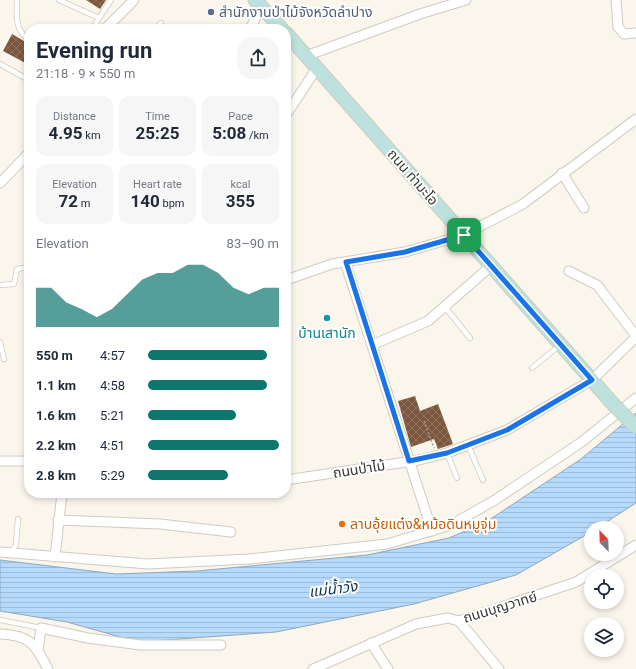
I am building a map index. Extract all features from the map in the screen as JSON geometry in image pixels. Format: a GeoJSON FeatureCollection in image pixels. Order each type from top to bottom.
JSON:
{"type":"FeatureCollection","features":[{"type":"Feature","properties":{"kind":"street"},"geometry":{"type":"LineString","coordinates":[[110,24],[134,0]]}},
{"type":"Feature","properties":{"kind":"street"},"geometry":{"type":"LineString","coordinates":[[306,56],[420,14],[466,0]]}},
{"type":"Feature","properties":{"kind":"street"},"geometry":{"type":"LineString","coordinates":[[616,0],[618,27],[624,34],[636,33]]}},
{"type":"Feature","properties":{"kind":"street"},"geometry":{"type":"LineString","coordinates":[[252,24],[258,3]]}},
{"type":"Feature","properties":{"kind":"street"},"geometry":{"type":"LineString","coordinates":[[258,3],[277,24]]}},
{"type":"Feature","properties":{"kind":"street","name":"ถนน ท่ามะโอ"},"geometry":{"type":"LineString","coordinates":[[291,39],[613,404],[636,427]]}},
{"type":"Feature","properties":{"kind":"street"},"geometry":{"type":"LineString","coordinates":[[291,107],[317,68]]}},
{"type":"Feature","properties":{"kind":"street"},"geometry":{"type":"LineString","coordinates":[[291,275],[332,264],[405,252],[464,235],[523,204],[562,173],[636,119]]}},
{"type":"Feature","properties":{"kind":"street"},"geometry":{"type":"LineString","coordinates":[[0,183],[24,158]]}},
{"type":"Feature","properties":{"kind":"street"},"geometry":{"type":"LineString","coordinates":[[562,173],[584,208]]}},
{"type":"Feature","properties":{"kind":"street"},"geometry":{"type":"LineString","coordinates":[[346,262],[432,531]]}},
{"type":"Feature","properties":{"kind":"street"},"geometry":{"type":"LineString","coordinates":[[372,345],[428,321],[491,266]]}},
{"type":"Feature","properties":{"kind":"street"},"geometry":{"type":"LineString","coordinates":[[569,271],[597,285],[636,337]]}},
{"type":"Feature","properties":{"kind":"street","name":"ถนนป่าไม้"},"geometry":{"type":"LineString","coordinates":[[291,479],[366,469],[437,456],[507,430],[592,380],[636,337]]}},
{"type":"Feature","properties":{"kind":"street"},"geometry":{"type":"LineString","coordinates":[[0,552],[148,564],[249,559],[387,544],[451,525],[495,500],[583,441],[636,398]]}},
{"type":"Feature","properties":{"kind":"street"},"geometry":{"type":"LineString","coordinates":[[0,461],[24,461]]}},
{"type":"Feature","properties":{"kind":"street"},"geometry":{"type":"LineString","coordinates":[[55,557],[61,498]]}},
{"type":"Feature","properties":{"kind":"street"},"geometry":{"type":"LineString","coordinates":[[58,520],[160,524],[231,532]]}},
{"type":"Feature","properties":{"kind":"street","name":"ถนนบุญวาทย์"},"geometry":{"type":"LineString","coordinates":[[319,668],[370,643],[422,623],[448,618],[459,621],[576,582],[636,545]]}},
{"type":"Feature","properties":{"kind":"street"},"geometry":{"type":"LineString","coordinates":[[459,621],[499,669]]}},
{"type":"Feature","properties":{"kind":"street"},"geometry":{"type":"LineString","coordinates":[[38,650],[41,628],[88,638],[140,645],[221,645]]}},
{"type":"Feature","properties":{"kind":"street"},"geometry":{"type":"LineString","coordinates":[[0,634],[16,634],[28,641],[38,650],[48,669]]}},
{"type":"Feature","properties":{"kind":"street"},"geometry":{"type":"LineString","coordinates":[[370,643],[388,669]]}},
{"type":"Feature","properties":{"kind":"lane"},"geometry":{"type":"LineString","coordinates":[[17,0],[17,24],[24,37]]}},
{"type":"Feature","properties":{"kind":"lane"},"geometry":{"type":"LineString","coordinates":[[59,0],[98,18]]}},
{"type":"Feature","properties":{"kind":"lane"},"geometry":{"type":"LineString","coordinates":[[95,24],[112,0]]}},
{"type":"Feature","properties":{"kind":"lane"},"geometry":{"type":"LineString","coordinates":[[0,64],[24,77]]}},
{"type":"Feature","properties":{"kind":"lane"},"geometry":{"type":"LineString","coordinates":[[0,285],[14,284],[17,269],[24,268]]}},
{"type":"Feature","properties":{"kind":"lane"},"geometry":{"type":"LineString","coordinates":[[445,307],[470,338]]}},
{"type":"Feature","properties":{"kind":"lane"},"geometry":{"type":"LineString","coordinates":[[0,342],[4,359]]}},
{"type":"Feature","properties":{"kind":"lane"},"geometry":{"type":"LineString","coordinates":[[532,368],[560,344]]}},
{"type":"Feature","properties":{"kind":"lane"},"geometry":{"type":"LineString","coordinates":[[468,445],[483,480]]}},
{"type":"Feature","properties":{"kind":"lane"},"geometry":{"type":"LineString","coordinates":[[447,453],[457,478]]}},
{"type":"Feature","properties":{"kind":"lane"},"geometry":{"type":"LineString","coordinates":[[10,553],[16,545],[18,519]]}},
{"type":"Feature","properties":{"kind":"lane"},"geometry":{"type":"LineString","coordinates":[[0,620],[41,628]]}},
{"type":"Feature","properties":{"kind":"path"},"geometry":{"type":"LineString","coordinates":[[424,421],[437,456]]}},
{"type":"Feature","properties":{"kind":"water","name":"แม่น้ำวัง"},"geometry":{"type":"Polygon","coordinates":[[[636,413],[636,503],[608,521],[584,521],[584,536],[516,575],[414,604],[276,632],[138,642],[67,622],[0,611],[0,560],[116,574],[197,571],[367,555],[449,538],[486,522],[581,459],[636,413]]]}},
{"type":"Feature","properties":{"kind":"building"},"geometry":{"type":"Polygon","coordinates":[[[86,0],[106,0],[100,9],[86,0]]]}},
{"type":"Feature","properties":{"kind":"building"},"geometry":{"type":"Polygon","coordinates":[[[12,34],[24,41],[24,62],[3,51],[12,34]]]}},
{"type":"Feature","properties":{"kind":"building"},"geometry":{"type":"Polygon","coordinates":[[[415,396],[420,411],[438,404],[453,444],[438,449],[434,439],[411,447],[398,401],[415,396]]]}},
{"type":"Feature","properties":{"kind":"place","name":"สำนักงานป่าไม้จังหวัดลำปาง"},"geometry":{"type":"Point","coordinates":[211,12]}},
{"type":"Feature","properties":{"kind":"place","name":"บ้านเสานัก"},"geometry":{"type":"Point","coordinates":[327,318]}},
{"type":"Feature","properties":{"kind":"place","name":"ลาบอุ้ยแต๋ง&หม้อดินหมูจุ่ม"},"geometry":{"type":"Point","coordinates":[342,524]}},
{"type":"Feature","properties":{"kind":"route"},"geometry":{"type":"LineString","coordinates":[[464,235],[592,380],[507,430],[447,453],[409,461],[346,262],[405,252],[464,235]]}}]}
